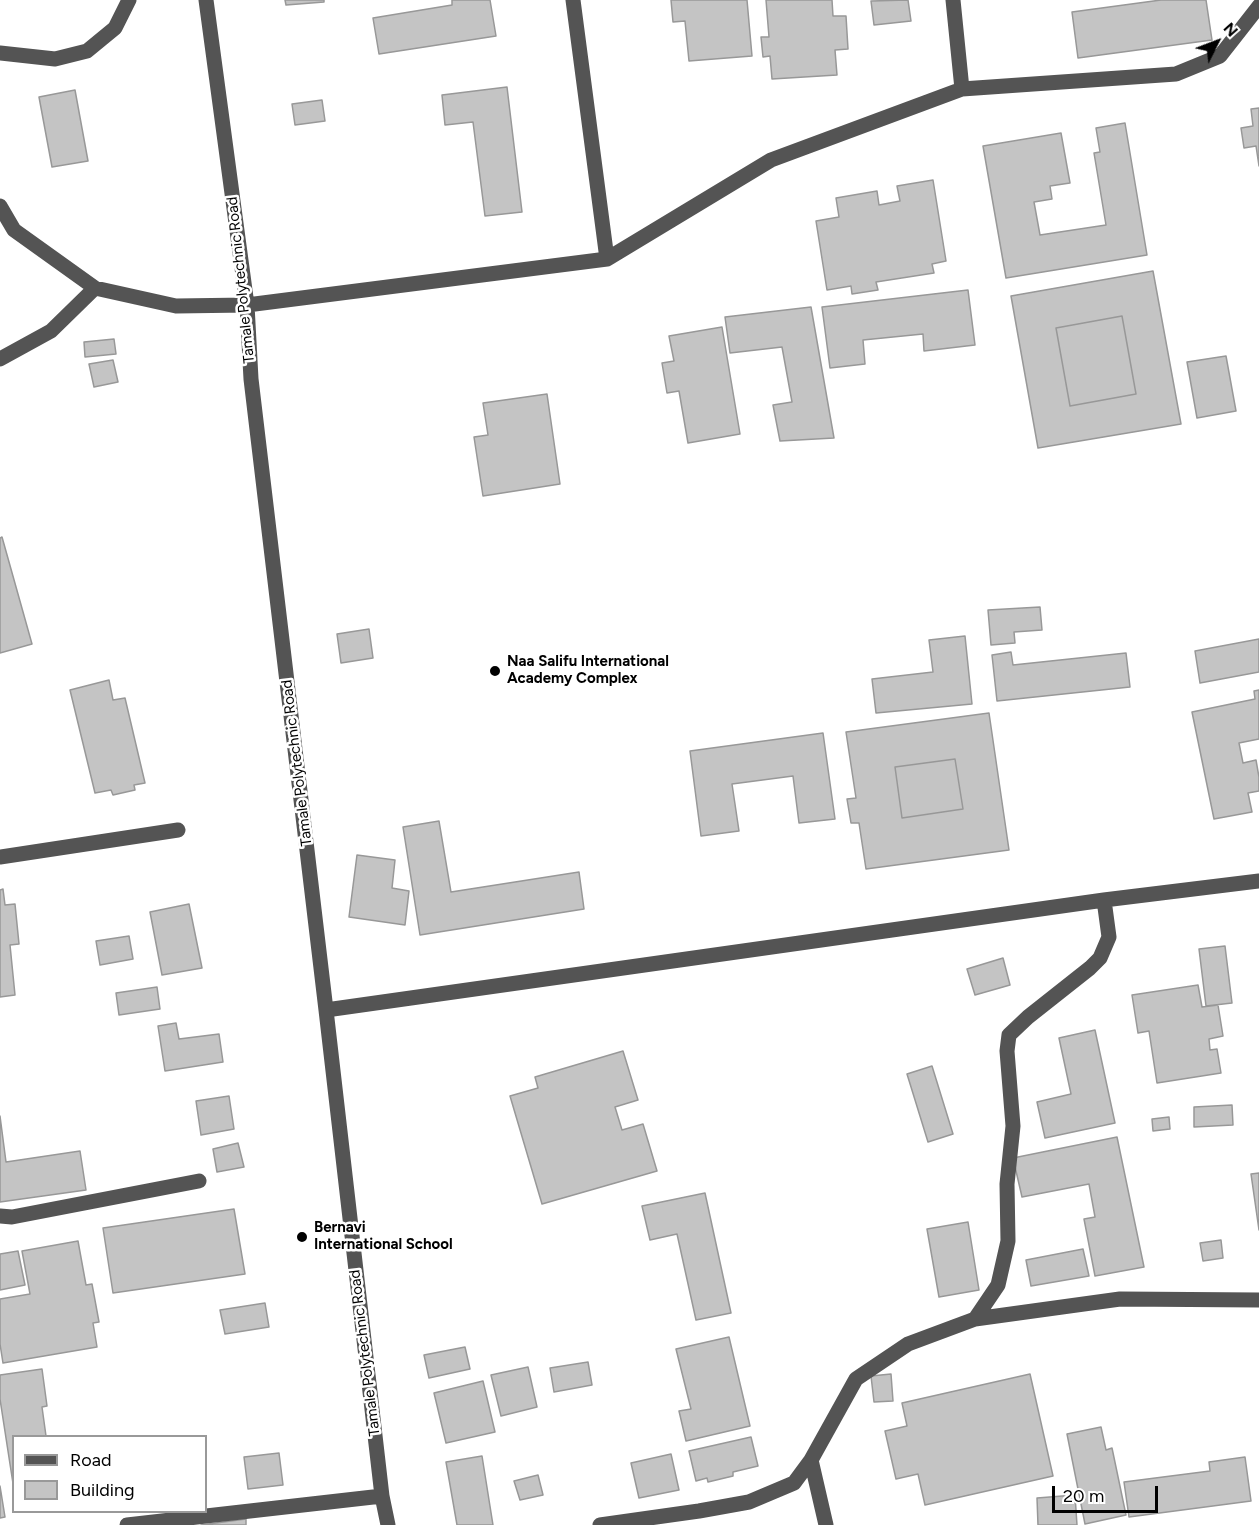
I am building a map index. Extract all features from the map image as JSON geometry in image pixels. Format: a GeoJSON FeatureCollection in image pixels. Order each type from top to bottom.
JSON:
{"type":"FeatureCollection","features":[{"type":"Feature","properties":{"kind":"street"},"geometry":{"type":"LineString","coordinates":[[0,53],[55,59],[87,51],[115,28],[129,0]]}},
{"type":"Feature","properties":{"kind":"street","name":"Tamale Polytechnic Road"},"geometry":{"type":"LineString","coordinates":[[206,0],[247,305],[251,380],[382,1496],[388,1525]]}},
{"type":"Feature","properties":{"kind":"street"},"geometry":{"type":"LineString","coordinates":[[573,0],[607,259]]}},
{"type":"Feature","properties":{"kind":"street"},"geometry":{"type":"LineString","coordinates":[[953,0],[962,89]]}},
{"type":"Feature","properties":{"kind":"street"},"geometry":{"type":"LineString","coordinates":[[0,206],[14,230],[94,288],[176,306],[247,305],[607,259],[771,160],[962,89],[1176,74],[1220,56],[1259,6]]}},
{"type":"Feature","properties":{"kind":"street"},"geometry":{"type":"LineString","coordinates":[[0,360],[51,331],[94,288]]}},
{"type":"Feature","properties":{"kind":"street"},"geometry":{"type":"LineString","coordinates":[[0,857],[177,830]]}},
{"type":"Feature","properties":{"kind":"street"},"geometry":{"type":"LineString","coordinates":[[326,1010],[1104,900],[1259,881]]}},
{"type":"Feature","properties":{"kind":"street"},"geometry":{"type":"LineString","coordinates":[[975,1319],[998,1285],[1008,1241],[1007,1184],[1013,1126],[1007,1051],[1008,1035],[1100,958],[1109,937],[1104,900]]}},
{"type":"Feature","properties":{"kind":"street"},"geometry":{"type":"LineString","coordinates":[[0,1216],[12,1217],[199,1181]]}},
{"type":"Feature","properties":{"kind":"street"},"geometry":{"type":"LineString","coordinates":[[600,1525],[749,1502],[794,1483],[811,1460],[856,1379],[908,1344],[975,1319],[1120,1299],[1259,1300]]}},
{"type":"Feature","properties":{"kind":"street"},"geometry":{"type":"LineString","coordinates":[[811,1460],[826,1525]]}},
{"type":"Feature","properties":{"kind":"street"},"geometry":{"type":"LineString","coordinates":[[126,1525],[382,1496]]}},
{"type":"Feature","properties":{"kind":"building"},"geometry":{"type":"Polygon","coordinates":[[[285,0],[324,0],[324,2],[286,5],[285,0]]]}},
{"type":"Feature","properties":{"kind":"building"},"geometry":{"type":"Polygon","coordinates":[[[452,0],[490,0],[496,36],[379,54],[373,18],[452,5],[452,0]]]}},
{"type":"Feature","properties":{"kind":"building"},"geometry":{"type":"Polygon","coordinates":[[[671,0],[747,0],[752,56],[689,61],[685,21],[673,22],[671,0]]]}},
{"type":"Feature","properties":{"kind":"building"},"geometry":{"type":"Polygon","coordinates":[[[766,0],[832,0],[833,16],[846,16],[848,49],[835,50],[837,75],[772,79],[770,56],[763,57],[761,37],[769,37],[766,0]]]}},
{"type":"Feature","properties":{"kind":"building"},"geometry":{"type":"Polygon","coordinates":[[[908,0],[911,21],[874,25],[871,1],[908,0]]]}},
{"type":"Feature","properties":{"kind":"building"},"geometry":{"type":"Polygon","coordinates":[[[1161,0],[1206,0],[1212,40],[1078,58],[1072,12],[1161,0]]]}},
{"type":"Feature","properties":{"kind":"building"},"geometry":{"type":"Polygon","coordinates":[[[507,87],[522,212],[485,216],[473,122],[445,125],[442,95],[507,87]]]}},
{"type":"Feature","properties":{"kind":"building"},"geometry":{"type":"Polygon","coordinates":[[[75,90],[88,161],[52,167],[39,97],[75,90]]]}},
{"type":"Feature","properties":{"kind":"building"},"geometry":{"type":"Polygon","coordinates":[[[322,100],[325,121],[295,125],[292,104],[322,100]]]}},
{"type":"Feature","properties":{"kind":"building"},"geometry":{"type":"Polygon","coordinates":[[[1259,108],[1259,166],[1256,146],[1244,148],[1241,128],[1253,126],[1251,109],[1259,108]]]}},
{"type":"Feature","properties":{"kind":"building"},"geometry":{"type":"Polygon","coordinates":[[[1125,123],[1147,255],[1006,278],[983,146],[1061,133],[1070,183],[1050,186],[1052,199],[1034,202],[1040,235],[1106,225],[1094,153],[1100,152],[1096,128],[1125,123]]]}},
{"type":"Feature","properties":{"kind":"building"},"geometry":{"type":"Polygon","coordinates":[[[933,180],[946,261],[932,264],[934,273],[876,282],[878,290],[852,294],[851,286],[827,290],[816,221],[839,217],[836,198],[877,191],[879,205],[900,201],[897,186],[933,180]]]}},
{"type":"Feature","properties":{"kind":"building"},"geometry":{"type":"Polygon","coordinates":[[[1153,271],[1181,424],[1038,448],[1011,296],[1153,271]],[[1122,316],[1056,328],[1070,406],[1136,394],[1122,316]]]}},
{"type":"Feature","properties":{"kind":"building"},"geometry":{"type":"Polygon","coordinates":[[[968,290],[975,345],[924,351],[923,334],[863,340],[865,364],[830,368],[822,307],[968,290]]]}},
{"type":"Feature","properties":{"kind":"building"},"geometry":{"type":"Polygon","coordinates":[[[811,307],[834,438],[780,441],[773,405],[792,402],[782,347],[730,353],[725,317],[811,307]]]}},
{"type":"Feature","properties":{"kind":"building"},"geometry":{"type":"Polygon","coordinates":[[[1122,316],[1136,394],[1070,406],[1056,328],[1122,316]]]}},
{"type":"Feature","properties":{"kind":"building"},"geometry":{"type":"Polygon","coordinates":[[[722,327],[740,434],[688,443],[679,391],[667,393],[662,363],[674,361],[669,336],[722,327]]]}},
{"type":"Feature","properties":{"kind":"building"},"geometry":{"type":"Polygon","coordinates":[[[114,339],[116,354],[85,357],[84,342],[114,339]]]}},
{"type":"Feature","properties":{"kind":"building"},"geometry":{"type":"Polygon","coordinates":[[[1226,356],[1236,411],[1197,418],[1187,362],[1226,356]]]}},
{"type":"Feature","properties":{"kind":"building"},"geometry":{"type":"Polygon","coordinates":[[[113,360],[118,382],[94,387],[89,364],[113,360]]]}},
{"type":"Feature","properties":{"kind":"building"},"geometry":{"type":"Polygon","coordinates":[[[547,394],[560,484],[483,496],[474,437],[488,435],[483,403],[547,394]]]}},
{"type":"Feature","properties":{"kind":"building"},"geometry":{"type":"Polygon","coordinates":[[[2,537],[32,644],[0,653],[0,538],[2,537]]]}},
{"type":"Feature","properties":{"kind":"building"},"geometry":{"type":"Polygon","coordinates":[[[1040,607],[1042,630],[1014,632],[1015,643],[991,645],[988,610],[1040,607]]]}},
{"type":"Feature","properties":{"kind":"building"},"geometry":{"type":"Polygon","coordinates":[[[369,629],[373,658],[341,663],[337,634],[369,629]]]}},
{"type":"Feature","properties":{"kind":"building"},"geometry":{"type":"Polygon","coordinates":[[[965,636],[972,704],[876,713],[872,679],[933,672],[929,640],[965,636]]]}},
{"type":"Feature","properties":{"kind":"building"},"geometry":{"type":"Polygon","coordinates":[[[1259,639],[1259,672],[1200,683],[1195,651],[1259,639]]]}},
{"type":"Feature","properties":{"kind":"building"},"geometry":{"type":"Polygon","coordinates":[[[1011,652],[1013,665],[1126,653],[1130,687],[997,701],[992,655],[1011,652]]]}},
{"type":"Feature","properties":{"kind":"building"},"geometry":{"type":"Polygon","coordinates":[[[109,680],[113,700],[125,698],[145,783],[134,785],[135,790],[113,795],[111,790],[95,793],[70,690],[109,680]]]}},
{"type":"Feature","properties":{"kind":"building"},"geometry":{"type":"Polygon","coordinates":[[[1259,690],[1259,739],[1239,743],[1243,763],[1256,760],[1259,791],[1248,793],[1252,812],[1214,819],[1192,712],[1255,699],[1254,691],[1259,690]]]}},
{"type":"Feature","properties":{"kind":"building"},"geometry":{"type":"Polygon","coordinates":[[[989,713],[1009,850],[866,869],[859,823],[851,823],[847,799],[856,798],[846,732],[989,713]],[[955,759],[895,767],[902,818],[963,809],[955,759]]]}},
{"type":"Feature","properties":{"kind":"building"},"geometry":{"type":"Polygon","coordinates":[[[823,733],[835,819],[799,823],[793,776],[732,784],[739,831],[701,836],[690,751],[823,733]]]}},
{"type":"Feature","properties":{"kind":"building"},"geometry":{"type":"Polygon","coordinates":[[[955,759],[963,809],[902,818],[895,767],[955,759]]]}},
{"type":"Feature","properties":{"kind":"building"},"geometry":{"type":"Polygon","coordinates":[[[439,821],[451,892],[579,872],[584,909],[420,935],[403,827],[439,821]]]}},
{"type":"Feature","properties":{"kind":"building"},"geometry":{"type":"Polygon","coordinates":[[[357,855],[395,860],[392,888],[409,891],[405,925],[349,917],[357,855]]]}},
{"type":"Feature","properties":{"kind":"building"},"geometry":{"type":"Polygon","coordinates":[[[3,889],[5,905],[15,904],[19,944],[10,945],[15,995],[0,997],[0,890],[3,889]]]}},
{"type":"Feature","properties":{"kind":"building"},"geometry":{"type":"Polygon","coordinates":[[[189,904],[202,968],[162,975],[150,912],[189,904]]]}},
{"type":"Feature","properties":{"kind":"building"},"geometry":{"type":"Polygon","coordinates":[[[129,936],[133,959],[100,965],[96,941],[129,936]]]}},
{"type":"Feature","properties":{"kind":"building"},"geometry":{"type":"Polygon","coordinates":[[[1225,946],[1232,1003],[1206,1006],[1199,949],[1225,946]]]}},
{"type":"Feature","properties":{"kind":"building"},"geometry":{"type":"Polygon","coordinates":[[[1003,958],[1010,985],[975,995],[967,969],[1003,958]]]}},
{"type":"Feature","properties":{"kind":"building"},"geometry":{"type":"Polygon","coordinates":[[[1198,985],[1202,1007],[1218,1005],[1223,1036],[1209,1039],[1210,1050],[1217,1049],[1221,1073],[1157,1083],[1149,1031],[1138,1033],[1132,995],[1198,985]]]}},
{"type":"Feature","properties":{"kind":"building"},"geometry":{"type":"Polygon","coordinates":[[[157,987],[160,1009],[119,1015],[116,993],[157,987]]]}},
{"type":"Feature","properties":{"kind":"building"},"geometry":{"type":"Polygon","coordinates":[[[176,1023],[179,1039],[219,1034],[223,1062],[165,1071],[158,1026],[176,1023]]]}},
{"type":"Feature","properties":{"kind":"building"},"geometry":{"type":"Polygon","coordinates":[[[1095,1030],[1115,1123],[1045,1138],[1037,1102],[1071,1094],[1059,1038],[1095,1030]]]}},
{"type":"Feature","properties":{"kind":"building"},"geometry":{"type":"Polygon","coordinates":[[[623,1051],[638,1100],[615,1107],[622,1130],[643,1124],[657,1171],[542,1204],[510,1096],[538,1088],[535,1077],[623,1051]]]}},
{"type":"Feature","properties":{"kind":"building"},"geometry":{"type":"Polygon","coordinates":[[[932,1066],[953,1134],[928,1142],[907,1074],[932,1066]]]}},
{"type":"Feature","properties":{"kind":"building"},"geometry":{"type":"Polygon","coordinates":[[[229,1096],[234,1129],[201,1135],[196,1101],[229,1096]]]}},
{"type":"Feature","properties":{"kind":"building"},"geometry":{"type":"Polygon","coordinates":[[[1232,1105],[1233,1125],[1194,1127],[1194,1107],[1232,1105]]]}},
{"type":"Feature","properties":{"kind":"building"},"geometry":{"type":"Polygon","coordinates":[[[0,1116],[6,1162],[80,1151],[86,1190],[0,1202],[0,1116]]]}},
{"type":"Feature","properties":{"kind":"building"},"geometry":{"type":"Polygon","coordinates":[[[1169,1117],[1170,1129],[1153,1131],[1152,1119],[1169,1117]]]}},
{"type":"Feature","properties":{"kind":"building"},"geometry":{"type":"Polygon","coordinates":[[[1117,1137],[1144,1267],[1095,1276],[1084,1219],[1095,1217],[1089,1184],[1022,1197],[1013,1158],[1117,1137]]]}},
{"type":"Feature","properties":{"kind":"building"},"geometry":{"type":"Polygon","coordinates":[[[238,1143],[244,1167],[217,1172],[213,1149],[238,1143]]]}},
{"type":"Feature","properties":{"kind":"building"},"geometry":{"type":"Polygon","coordinates":[[[1259,1173],[1259,1230],[1251,1174],[1259,1173]]]}},
{"type":"Feature","properties":{"kind":"building"},"geometry":{"type":"Polygon","coordinates":[[[705,1193],[731,1313],[696,1320],[677,1234],[650,1240],[642,1206],[705,1193]]]}},
{"type":"Feature","properties":{"kind":"building"},"geometry":{"type":"Polygon","coordinates":[[[234,1209],[245,1274],[113,1293],[103,1228],[234,1209]]]}},
{"type":"Feature","properties":{"kind":"building"},"geometry":{"type":"Polygon","coordinates":[[[968,1222],[979,1290],[939,1297],[927,1229],[968,1222]]]}},
{"type":"Feature","properties":{"kind":"building"},"geometry":{"type":"Polygon","coordinates":[[[1221,1240],[1223,1258],[1203,1261],[1200,1243],[1221,1240]]]}},
{"type":"Feature","properties":{"kind":"building"},"geometry":{"type":"Polygon","coordinates":[[[78,1241],[86,1285],[92,1284],[99,1322],[93,1323],[97,1347],[3,1363],[0,1344],[0,1299],[30,1294],[22,1251],[78,1241]]]}},
{"type":"Feature","properties":{"kind":"building"},"geometry":{"type":"Polygon","coordinates":[[[1083,1249],[1089,1276],[1031,1286],[1026,1260],[1083,1249]]]}},
{"type":"Feature","properties":{"kind":"building"},"geometry":{"type":"Polygon","coordinates":[[[18,1251],[25,1285],[0,1290],[0,1254],[18,1251]]]}},
{"type":"Feature","properties":{"kind":"building"},"geometry":{"type":"Polygon","coordinates":[[[265,1303],[269,1327],[225,1334],[220,1310],[265,1303]]]}},
{"type":"Feature","properties":{"kind":"building"},"geometry":{"type":"Polygon","coordinates":[[[729,1337],[750,1426],[686,1441],[679,1411],[691,1409],[676,1349],[729,1337]]]}},
{"type":"Feature","properties":{"kind":"building"},"geometry":{"type":"Polygon","coordinates":[[[465,1347],[470,1369],[429,1378],[424,1355],[465,1347]]]}},
{"type":"Feature","properties":{"kind":"building"},"geometry":{"type":"Polygon","coordinates":[[[588,1362],[592,1385],[554,1392],[550,1368],[588,1362]]]}},
{"type":"Feature","properties":{"kind":"building"},"geometry":{"type":"Polygon","coordinates":[[[528,1367],[537,1407],[501,1416],[491,1375],[528,1367]]]}},
{"type":"Feature","properties":{"kind":"building"},"geometry":{"type":"Polygon","coordinates":[[[42,1369],[47,1406],[42,1407],[46,1435],[12,1435],[12,1477],[0,1399],[0,1375],[42,1369]]]}},
{"type":"Feature","properties":{"kind":"building"},"geometry":{"type":"Polygon","coordinates":[[[891,1374],[893,1401],[874,1402],[871,1376],[891,1374]]]}},
{"type":"Feature","properties":{"kind":"building"},"geometry":{"type":"Polygon","coordinates":[[[1030,1374],[1053,1476],[925,1505],[918,1474],[896,1479],[885,1431],[907,1426],[902,1403],[1030,1374]]]}},
{"type":"Feature","properties":{"kind":"building"},"geometry":{"type":"Polygon","coordinates":[[[483,1381],[495,1432],[446,1443],[434,1393],[483,1381]]]}},
{"type":"Feature","properties":{"kind":"building"},"geometry":{"type":"Polygon","coordinates":[[[1101,1427],[1106,1450],[1112,1448],[1126,1515],[1085,1524],[1067,1434],[1101,1427]]]}},
{"type":"Feature","properties":{"kind":"building"},"geometry":{"type":"Polygon","coordinates":[[[751,1437],[758,1466],[733,1472],[733,1476],[708,1482],[707,1478],[696,1481],[689,1451],[751,1437]]]}},
{"type":"Feature","properties":{"kind":"building"},"geometry":{"type":"Polygon","coordinates":[[[279,1453],[283,1485],[248,1489],[244,1457],[279,1453]]]}},
{"type":"Feature","properties":{"kind":"building"},"geometry":{"type":"Polygon","coordinates":[[[671,1454],[679,1490],[639,1498],[631,1463],[671,1454]]]}},
{"type":"Feature","properties":{"kind":"building"},"geometry":{"type":"Polygon","coordinates":[[[482,1456],[493,1525],[457,1525],[446,1462],[482,1456]]]}},
{"type":"Feature","properties":{"kind":"building"},"geometry":{"type":"Polygon","coordinates":[[[1245,1457],[1251,1501],[1129,1517],[1124,1482],[1210,1471],[1209,1462],[1245,1457]]]}},
{"type":"Feature","properties":{"kind":"building"},"geometry":{"type":"Polygon","coordinates":[[[538,1475],[543,1495],[520,1500],[514,1481],[538,1475]]]}},
{"type":"Feature","properties":{"kind":"building"},"geometry":{"type":"Polygon","coordinates":[[[0,1486],[5,1517],[0,1518],[0,1486]]]}},
{"type":"Feature","properties":{"kind":"building"},"geometry":{"type":"Polygon","coordinates":[[[1075,1495],[1077,1525],[1038,1525],[1037,1498],[1075,1495]]]}},
{"type":"Feature","properties":{"kind":"building"},"geometry":{"type":"Polygon","coordinates":[[[246,1519],[246,1525],[201,1525],[246,1519]]]}},
{"type":"Feature","properties":{"kind":"place","name":"Naa Salifu International Academy Complex"},"geometry":{"type":"Point","coordinates":[495,671]}},
{"type":"Feature","properties":{"kind":"place","name":"Bernavi International School"},"geometry":{"type":"Point","coordinates":[302,1237]}}]}
